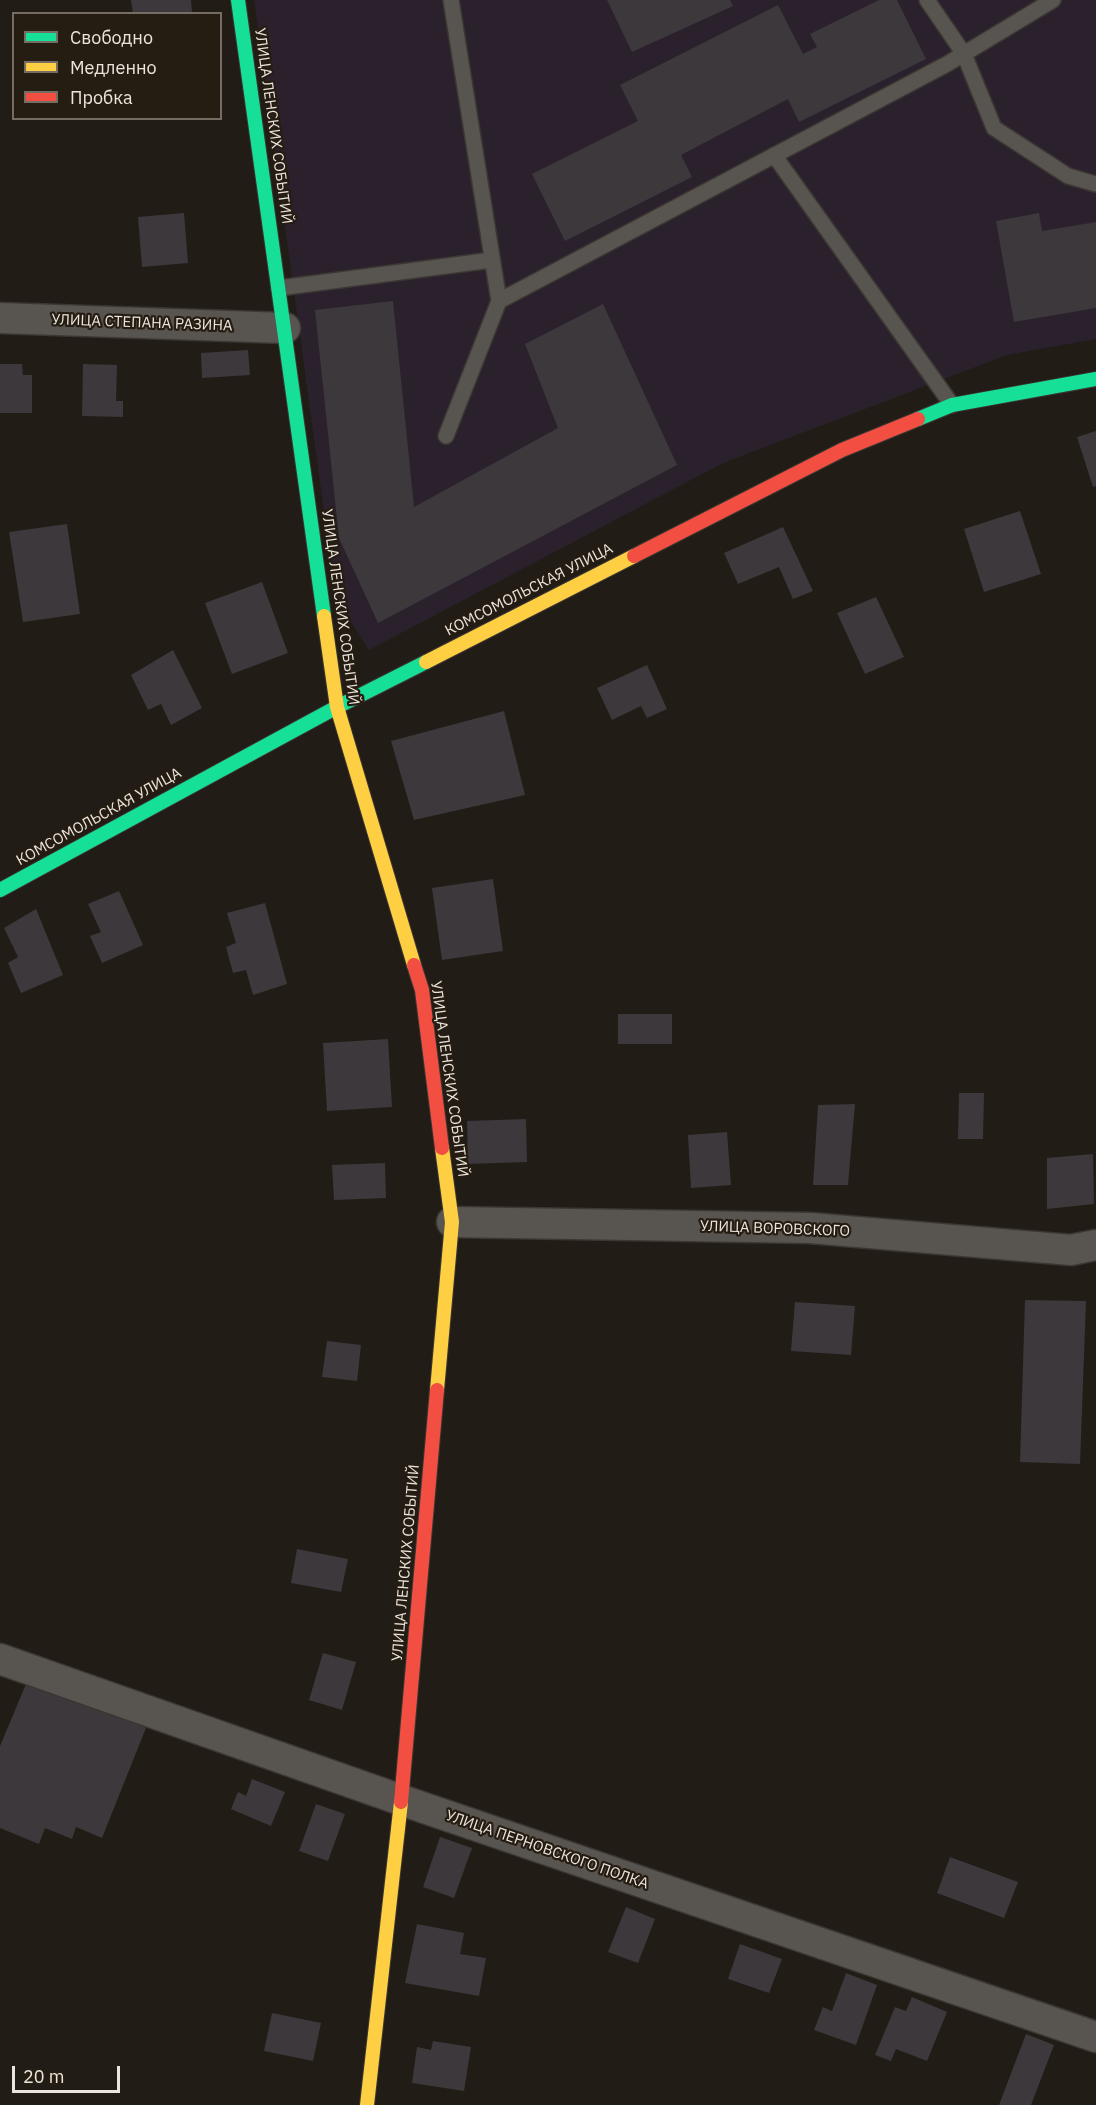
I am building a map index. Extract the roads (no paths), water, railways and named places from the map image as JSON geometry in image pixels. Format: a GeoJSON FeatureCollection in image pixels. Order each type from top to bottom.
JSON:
{"type":"FeatureCollection","features":[{"type":"Feature","properties":{"kind":"street","name":"УЛИЦА ЛЕНСКИХ СОБЫТИЙ"},"geometry":{"type":"LineString","coordinates":[[238,0],[337,706],[422,990],[452,1222],[401,1800],[368,2105]]}},
{"type":"Feature","properties":{"kind":"street","name":"УЛИЦА СТЕПАНА РАЗИНА"},"geometry":{"type":"LineString","coordinates":[[0,318],[285,328]]}},
{"type":"Feature","properties":{"kind":"street","name":"КОМСОМОЛЬСКАЯ УЛИЦА"},"geometry":{"type":"LineString","coordinates":[[0,890],[337,706],[842,450],[952,405],[1096,379]]}},
{"type":"Feature","properties":{"kind":"street","name":"УЛИЦА ВОРОВСКОГО"},"geometry":{"type":"LineString","coordinates":[[452,1222],[810,1227],[1071,1250],[1096,1245]]}},
{"type":"Feature","properties":{"kind":"street","name":"УЛИЦА ПЕРНОВСКОГО ПОЛКА"},"geometry":{"type":"LineString","coordinates":[[0,1659],[401,1800],[1096,2037]]}},
{"type":"Feature","properties":{"kind":"lane"},"geometry":{"type":"LineString","coordinates":[[446,436],[499,301],[451,0]]}},
{"type":"Feature","properties":{"kind":"lane"},"geometry":{"type":"LineString","coordinates":[[927,0],[964,54],[994,128],[1068,176],[1096,184]]}},
{"type":"Feature","properties":{"kind":"lane"},"geometry":{"type":"LineString","coordinates":[[499,301],[964,54],[1053,0]]}},
{"type":"Feature","properties":{"kind":"lane"},"geometry":{"type":"LineString","coordinates":[[774,155],[952,405]]}},
{"type":"Feature","properties":{"kind":"lane"},"geometry":{"type":"LineString","coordinates":[[279,288],[492,260]]}}]}
